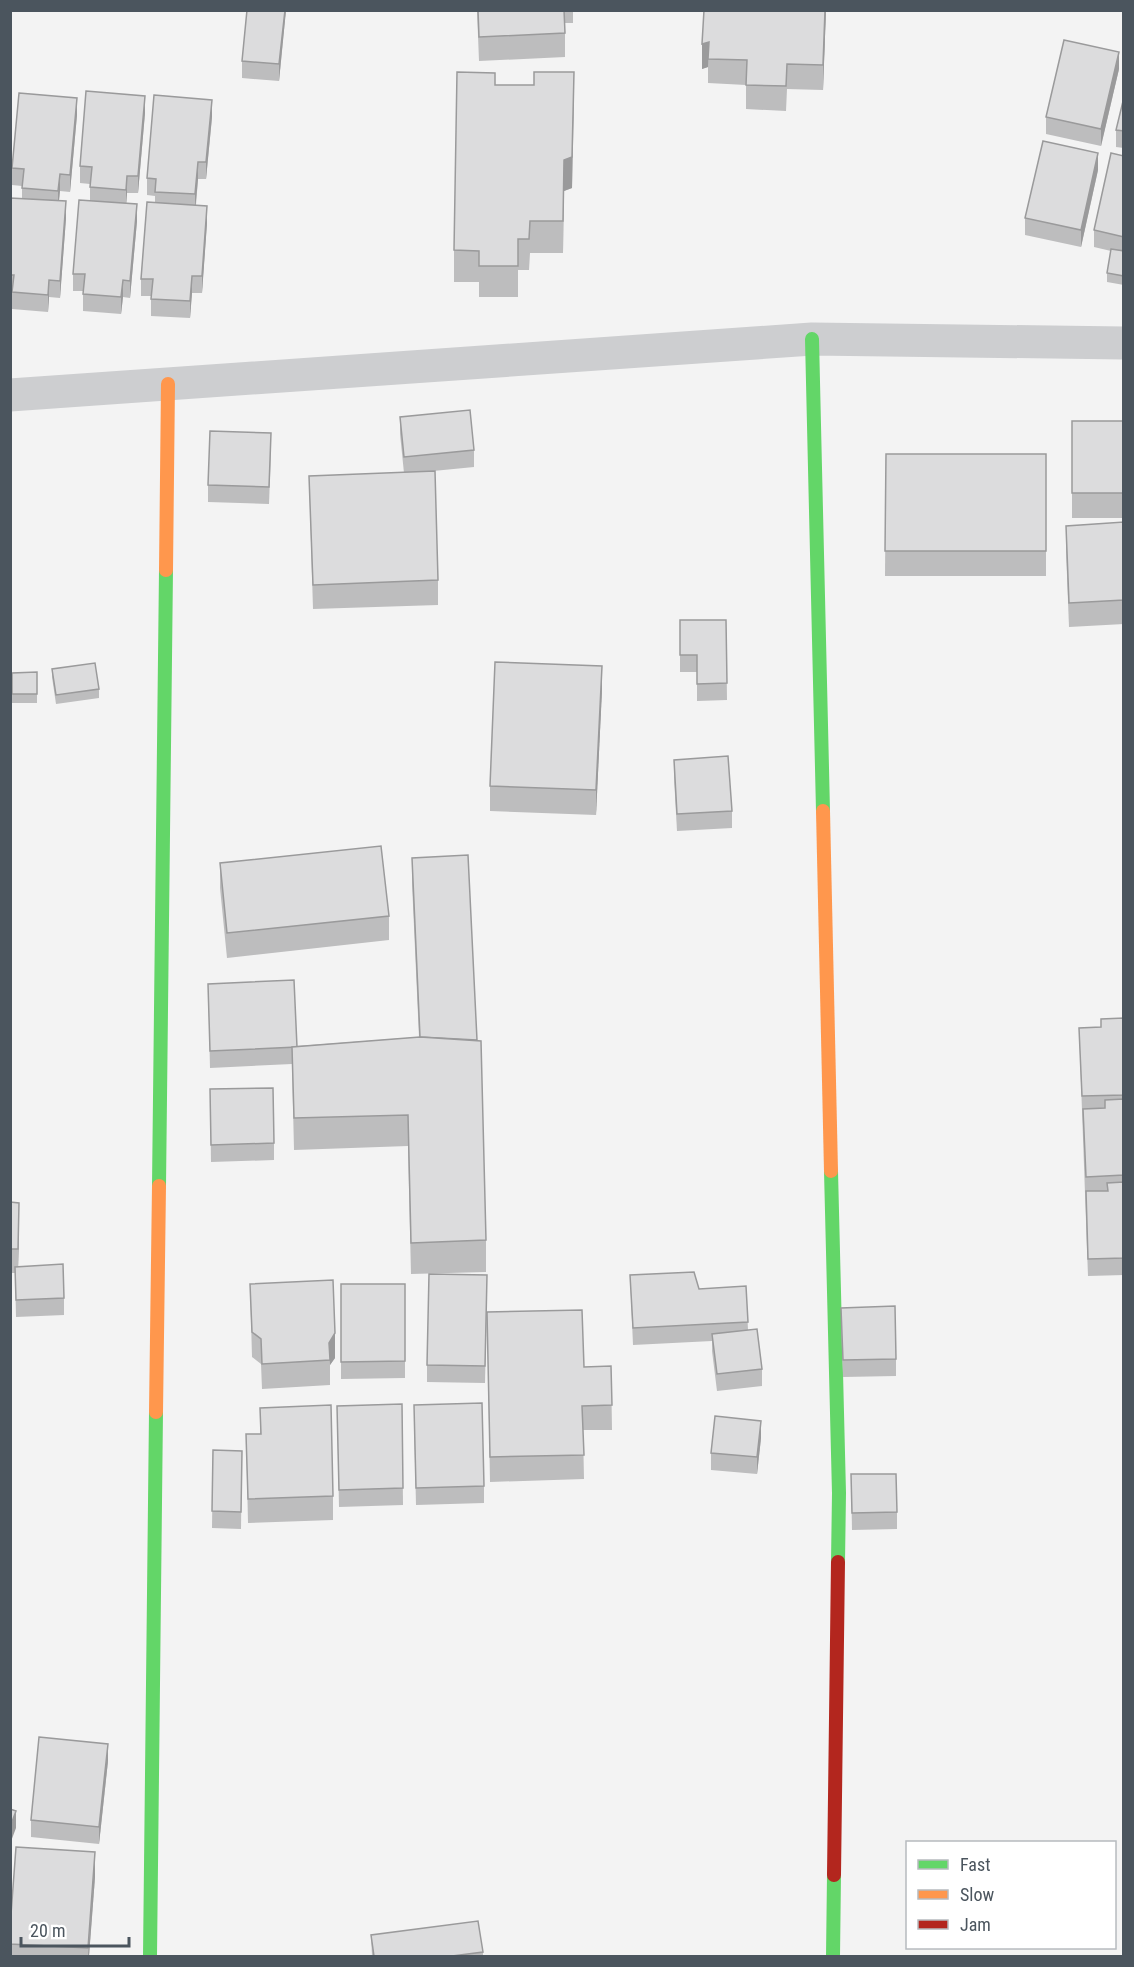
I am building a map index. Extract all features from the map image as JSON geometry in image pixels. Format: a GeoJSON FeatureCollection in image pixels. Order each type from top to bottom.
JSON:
{"type":"FeatureCollection","features":[{"type":"Feature","properties":{"kind":"street"},"geometry":{"type":"LineString","coordinates":[[812,339],[839,1493],[833,1956]]}},
{"type":"Feature","properties":{"kind":"street"},"geometry":{"type":"LineString","coordinates":[[10,395],[812,339],[1124,344]]}},
{"type":"Feature","properties":{"kind":"street"},"geometry":{"type":"LineString","coordinates":[[150,1956],[168,384]]}},
{"type":"Feature","properties":{"kind":"building"},"geometry":{"type":"Polygon","coordinates":[[[247,10],[285,10],[279,64],[242,61],[247,10]]]}},
{"type":"Feature","properties":{"kind":"building"},"geometry":{"type":"Polygon","coordinates":[[[478,10],[564,10],[565,33],[479,37],[478,10]]]}},
{"type":"Feature","properties":{"kind":"building"},"geometry":{"type":"Polygon","coordinates":[[[704,10],[825,10],[823,65],[787,64],[786,86],[746,85],[747,60],[708,59],[709,42],[702,44],[704,10]]]}},
{"type":"Feature","properties":{"kind":"building"},"geometry":{"type":"Polygon","coordinates":[[[1064,40],[1119,52],[1101,129],[1046,117],[1064,40]]]}},
{"type":"Feature","properties":{"kind":"building"},"geometry":{"type":"Polygon","coordinates":[[[457,72],[495,73],[495,85],[534,85],[534,72],[574,72],[572,157],[564,160],[563,221],[530,221],[529,239],[518,239],[518,266],[479,266],[479,251],[454,250],[457,72]]]}},
{"type":"Feature","properties":{"kind":"building"},"geometry":{"type":"Polygon","coordinates":[[[86,91],[145,96],[138,176],[127,176],[126,190],[90,187],[92,167],[80,166],[86,91]]]}},
{"type":"Feature","properties":{"kind":"building"},"geometry":{"type":"Polygon","coordinates":[[[19,93],[77,98],[70,175],[60,174],[58,191],[22,188],[24,169],[12,168],[19,93]]]}},
{"type":"Feature","properties":{"kind":"building"},"geometry":{"type":"Polygon","coordinates":[[[154,95],[212,100],[206,162],[198,162],[195,194],[155,192],[156,179],[147,178],[154,95]]]}},
{"type":"Feature","properties":{"kind":"building"},"geometry":{"type":"Polygon","coordinates":[[[1124,97],[1124,131],[1116,130],[1124,97]]]}},
{"type":"Feature","properties":{"kind":"building"},"geometry":{"type":"Polygon","coordinates":[[[1043,141],[1098,153],[1081,230],[1025,218],[1043,141]]]}},
{"type":"Feature","properties":{"kind":"building"},"geometry":{"type":"Polygon","coordinates":[[[1111,153],[1124,156],[1124,237],[1094,230],[1111,153]]]}},
{"type":"Feature","properties":{"kind":"building"},"geometry":{"type":"Polygon","coordinates":[[[10,198],[66,201],[60,281],[49,280],[48,295],[12,292],[14,275],[10,275],[10,198]]]}},
{"type":"Feature","properties":{"kind":"building"},"geometry":{"type":"Polygon","coordinates":[[[79,200],[137,204],[130,281],[123,280],[121,297],[83,294],[85,274],[73,274],[79,200]]]}},
{"type":"Feature","properties":{"kind":"building"},"geometry":{"type":"Polygon","coordinates":[[[147,202],[207,206],[202,276],[192,276],[190,301],[151,299],[153,279],[141,279],[147,202]]]}},
{"type":"Feature","properties":{"kind":"building"},"geometry":{"type":"Polygon","coordinates":[[[1111,249],[1124,251],[1124,276],[1107,273],[1111,249]]]}},
{"type":"Feature","properties":{"kind":"building"},"geometry":{"type":"Polygon","coordinates":[[[470,410],[474,450],[404,457],[400,417],[470,410]]]}},
{"type":"Feature","properties":{"kind":"building"},"geometry":{"type":"Polygon","coordinates":[[[1072,421],[1124,421],[1124,493],[1072,493],[1072,421]]]}},
{"type":"Feature","properties":{"kind":"building"},"geometry":{"type":"Polygon","coordinates":[[[210,431],[271,433],[269,487],[208,485],[210,431]]]}},
{"type":"Feature","properties":{"kind":"building"},"geometry":{"type":"Polygon","coordinates":[[[886,454],[1046,454],[1046,551],[885,551],[886,454]]]}},
{"type":"Feature","properties":{"kind":"building"},"geometry":{"type":"Polygon","coordinates":[[[435,471],[438,580],[313,585],[309,476],[435,471]]]}},
{"type":"Feature","properties":{"kind":"building"},"geometry":{"type":"Polygon","coordinates":[[[1124,522],[1124,600],[1069,603],[1066,526],[1124,522]]]}},
{"type":"Feature","properties":{"kind":"building"},"geometry":{"type":"Polygon","coordinates":[[[680,620],[726,620],[727,683],[697,684],[697,655],[680,655],[680,620]]]}},
{"type":"Feature","properties":{"kind":"building"},"geometry":{"type":"Polygon","coordinates":[[[495,662],[602,666],[596,790],[490,786],[495,662]]]}},
{"type":"Feature","properties":{"kind":"building"},"geometry":{"type":"Polygon","coordinates":[[[95,663],[99,689],[56,695],[52,669],[95,663]]]}},
{"type":"Feature","properties":{"kind":"building"},"geometry":{"type":"Polygon","coordinates":[[[37,672],[37,694],[12,694],[12,673],[37,672]]]}},
{"type":"Feature","properties":{"kind":"building"},"geometry":{"type":"Polygon","coordinates":[[[728,756],[732,811],[677,814],[674,760],[728,756]]]}},
{"type":"Feature","properties":{"kind":"building"},"geometry":{"type":"Polygon","coordinates":[[[381,846],[389,916],[227,933],[220,863],[381,846]]]}},
{"type":"Feature","properties":{"kind":"building"},"geometry":{"type":"Polygon","coordinates":[[[468,855],[477,1040],[420,1037],[412,858],[468,855]]]}},
{"type":"Feature","properties":{"kind":"building"},"geometry":{"type":"Polygon","coordinates":[[[294,980],[297,1047],[210,1051],[208,984],[294,980]]]}},
{"type":"Feature","properties":{"kind":"building"},"geometry":{"type":"Polygon","coordinates":[[[1124,1018],[1124,1095],[1082,1096],[1079,1028],[1101,1027],[1101,1019],[1124,1018]]]}},
{"type":"Feature","properties":{"kind":"building"},"geometry":{"type":"Polygon","coordinates":[[[420,1037],[481,1041],[486,1240],[411,1243],[408,1115],[294,1118],[292,1047],[420,1037]]]}},
{"type":"Feature","properties":{"kind":"building"},"geometry":{"type":"Polygon","coordinates":[[[273,1088],[274,1143],[211,1145],[210,1089],[273,1088]]]}},
{"type":"Feature","properties":{"kind":"building"},"geometry":{"type":"Polygon","coordinates":[[[1124,1099],[1124,1175],[1086,1177],[1083,1109],[1105,1108],[1105,1100],[1124,1099]]]}},
{"type":"Feature","properties":{"kind":"building"},"geometry":{"type":"Polygon","coordinates":[[[1124,1182],[1124,1258],[1088,1259],[1086,1191],[1108,1191],[1107,1183],[1124,1182]]]}},
{"type":"Feature","properties":{"kind":"building"},"geometry":{"type":"Polygon","coordinates":[[[10,1202],[19,1203],[18,1249],[10,1249],[10,1202]]]}},
{"type":"Feature","properties":{"kind":"building"},"geometry":{"type":"Polygon","coordinates":[[[63,1264],[64,1298],[16,1300],[15,1267],[63,1264]]]}},
{"type":"Feature","properties":{"kind":"building"},"geometry":{"type":"Polygon","coordinates":[[[694,1272],[699,1289],[746,1286],[748,1322],[633,1328],[630,1275],[694,1272]]]}},
{"type":"Feature","properties":{"kind":"building"},"geometry":{"type":"Polygon","coordinates":[[[429,1274],[487,1275],[485,1366],[427,1365],[429,1274]]]}},
{"type":"Feature","properties":{"kind":"building"},"geometry":{"type":"Polygon","coordinates":[[[333,1280],[335,1333],[329,1343],[330,1360],[262,1364],[261,1339],[252,1332],[250,1284],[333,1280]]]}},
{"type":"Feature","properties":{"kind":"building"},"geometry":{"type":"Polygon","coordinates":[[[341,1284],[405,1284],[405,1361],[341,1362],[341,1284]]]}},
{"type":"Feature","properties":{"kind":"building"},"geometry":{"type":"Polygon","coordinates":[[[895,1306],[896,1359],[843,1360],[841,1308],[895,1306]]]}},
{"type":"Feature","properties":{"kind":"building"},"geometry":{"type":"Polygon","coordinates":[[[582,1310],[584,1367],[611,1366],[612,1405],[582,1406],[584,1455],[490,1457],[487,1312],[582,1310]]]}},
{"type":"Feature","properties":{"kind":"building"},"geometry":{"type":"Polygon","coordinates":[[[757,1329],[762,1369],[717,1374],[712,1334],[757,1329]]]}},
{"type":"Feature","properties":{"kind":"building"},"geometry":{"type":"Polygon","coordinates":[[[482,1403],[484,1486],[416,1488],[414,1405],[482,1403]]]}},
{"type":"Feature","properties":{"kind":"building"},"geometry":{"type":"Polygon","coordinates":[[[402,1404],[403,1488],[339,1490],[337,1406],[402,1404]]]}},
{"type":"Feature","properties":{"kind":"building"},"geometry":{"type":"Polygon","coordinates":[[[331,1405],[333,1496],[248,1499],[246,1434],[261,1434],[260,1408],[331,1405]]]}},
{"type":"Feature","properties":{"kind":"building"},"geometry":{"type":"Polygon","coordinates":[[[715,1416],[761,1421],[757,1457],[711,1453],[715,1416]]]}},
{"type":"Feature","properties":{"kind":"building"},"geometry":{"type":"Polygon","coordinates":[[[213,1450],[242,1451],[241,1512],[212,1511],[213,1450]]]}},
{"type":"Feature","properties":{"kind":"building"},"geometry":{"type":"Polygon","coordinates":[[[851,1474],[896,1474],[897,1512],[852,1513],[851,1474]]]}},
{"type":"Feature","properties":{"kind":"building"},"geometry":{"type":"Polygon","coordinates":[[[39,1737],[108,1744],[99,1827],[31,1820],[39,1737]]]}},
{"type":"Feature","properties":{"kind":"building"},"geometry":{"type":"Polygon","coordinates":[[[10,1809],[16,1811],[10,1827],[10,1809]]]}},
{"type":"Feature","properties":{"kind":"building"},"geometry":{"type":"Polygon","coordinates":[[[16,1847],[95,1852],[88,1948],[10,1944],[16,1847]]]}},
{"type":"Feature","properties":{"kind":"building"},"geometry":{"type":"Polygon","coordinates":[[[478,1921],[483,1952],[452,1956],[374,1956],[371,1935],[478,1921]]]}},
{"type":"Feature","properties":{"kind":"traffic: fast"},"geometry":{"type":"LineString","coordinates":[[812,339],[823,811]]}},
{"type":"Feature","properties":{"kind":"traffic: fast"},"geometry":{"type":"LineString","coordinates":[[159,1186],[166,570]]}},
{"type":"Feature","properties":{"kind":"traffic: fast"},"geometry":{"type":"LineString","coordinates":[[831,1171],[839,1493],[838,1562]]}},
{"type":"Feature","properties":{"kind":"traffic: fast"},"geometry":{"type":"LineString","coordinates":[[150,1956],[156,1412]]}},
{"type":"Feature","properties":{"kind":"traffic: fast"},"geometry":{"type":"LineString","coordinates":[[833,1956],[834,1875]]}},
{"type":"Feature","properties":{"kind":"traffic: slow"},"geometry":{"type":"LineString","coordinates":[[166,570],[168,384]]}},
{"type":"Feature","properties":{"kind":"traffic: slow"},"geometry":{"type":"LineString","coordinates":[[823,811],[831,1171]]}},
{"type":"Feature","properties":{"kind":"traffic: slow"},"geometry":{"type":"LineString","coordinates":[[156,1412],[159,1186]]}},
{"type":"Feature","properties":{"kind":"traffic: jam"},"geometry":{"type":"LineString","coordinates":[[834,1875],[838,1562]]}}]}
